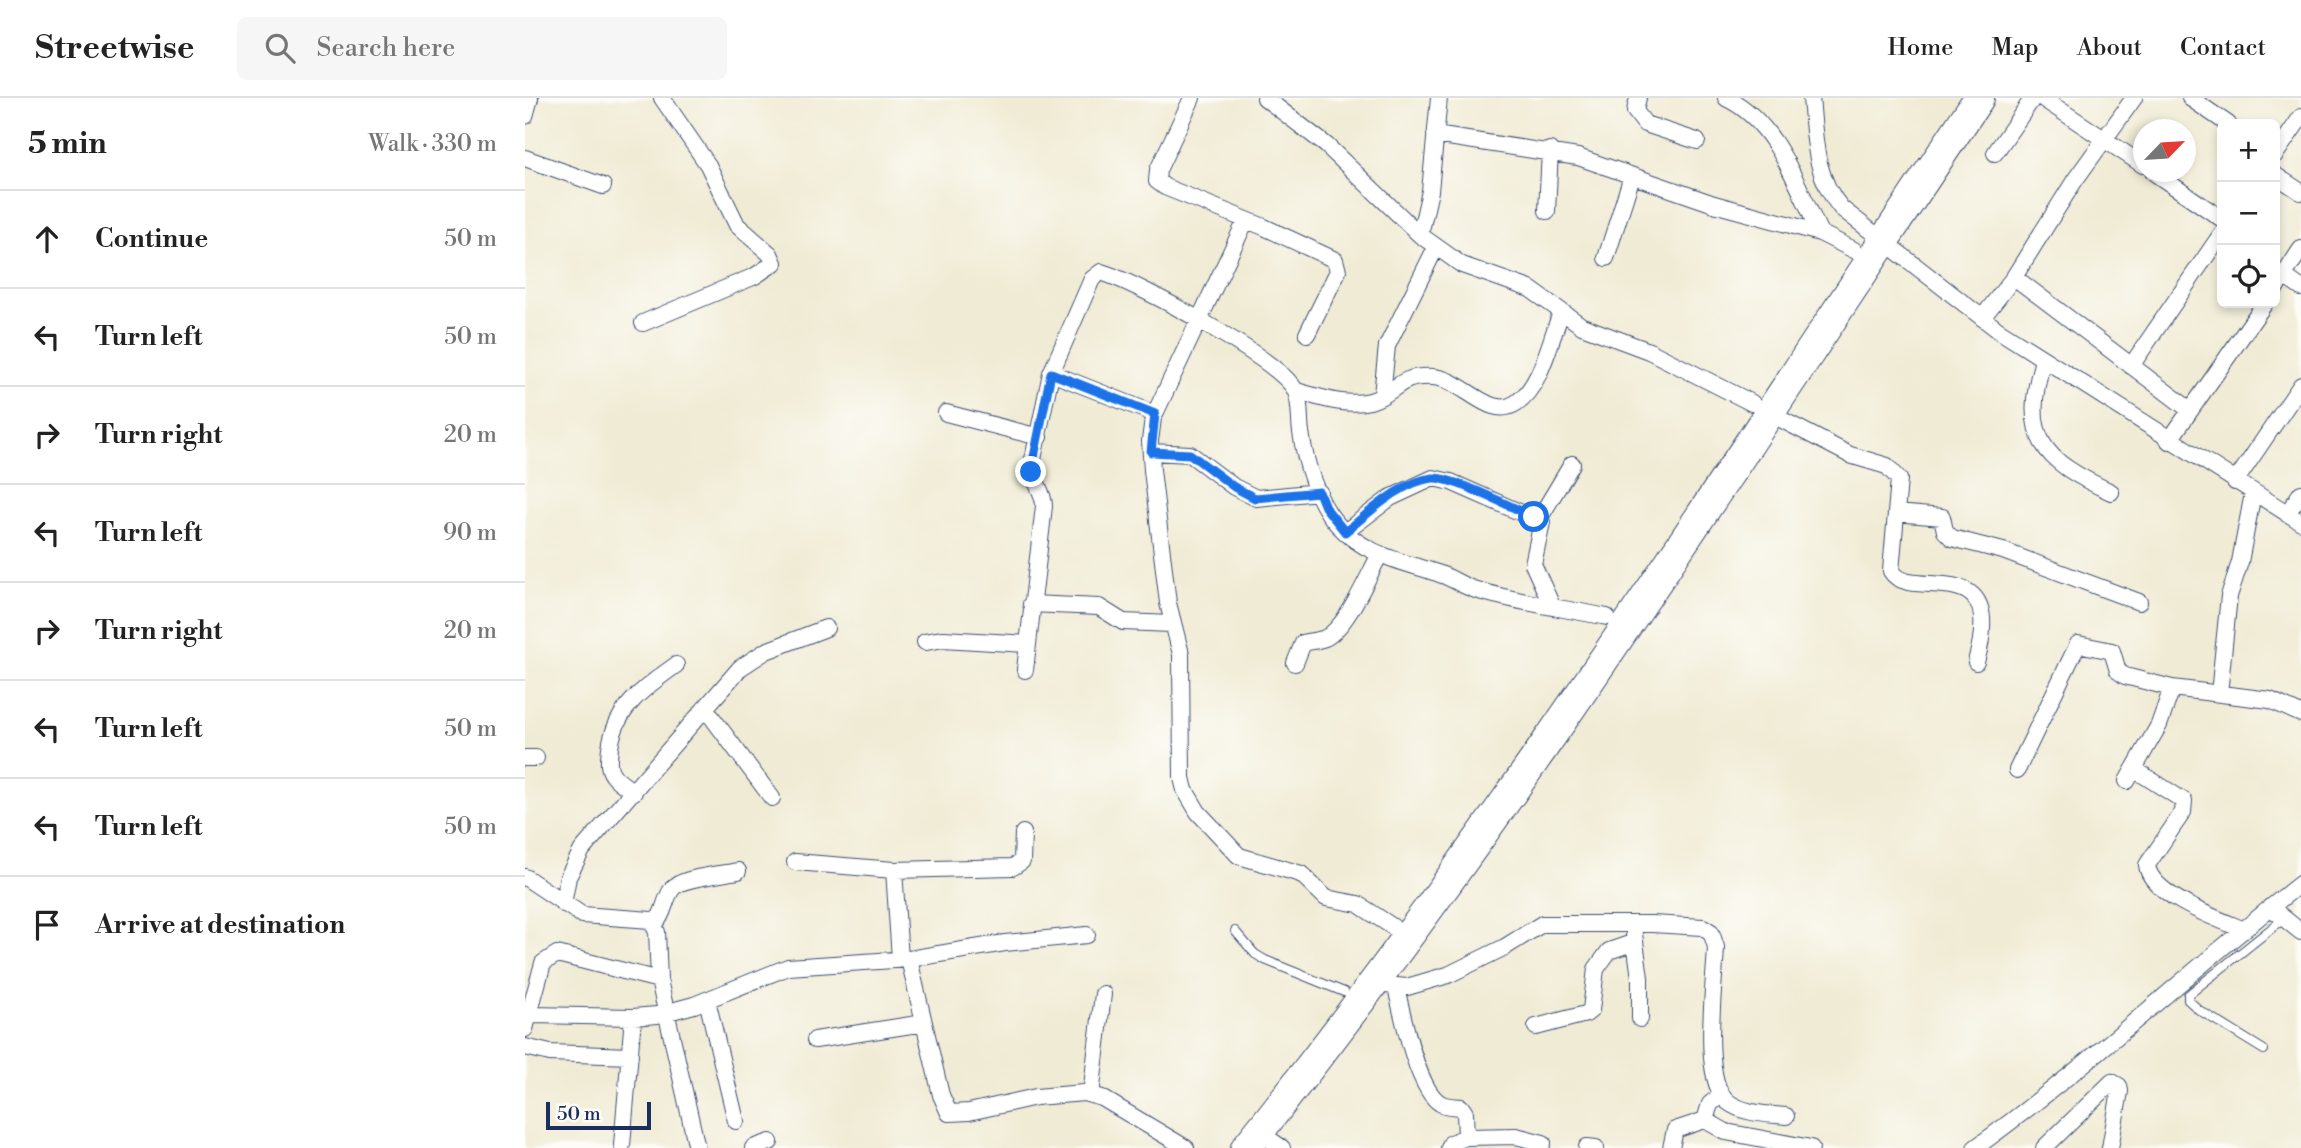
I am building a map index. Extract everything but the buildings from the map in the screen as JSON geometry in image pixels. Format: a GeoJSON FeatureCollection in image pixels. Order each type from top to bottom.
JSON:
{"type":"FeatureCollection","features":[{"type":"Feature","properties":{"kind":"highway"},"geometry":{"type":"LineString","coordinates":[[1262,1143],[1385,986],[1869,240],[1955,98]]}},
{"type":"Feature","properties":{"kind":"highway"},"geometry":{"type":"LineString","coordinates":[[1869,240],[1979,98]]}},
{"type":"Feature","properties":{"kind":"highway"},"geometry":{"type":"LineString","coordinates":[[1223,1148],[1394,927],[1470,821],[1607,617],[1760,408]]}},
{"type":"Feature","properties":{"kind":"street"},"geometry":{"type":"LineString","coordinates":[[525,116],[530,98]]}},
{"type":"Feature","properties":{"kind":"street"},"geometry":{"type":"LineString","coordinates":[[643,323],[755,276],[774,263],[770,254],[737,225],[708,165],[663,98]]}},
{"type":"Feature","properties":{"kind":"street"},"geometry":{"type":"LineString","coordinates":[[1192,98],[1158,170],[1157,181],[1165,187],[1246,220],[1337,263],[1338,271],[1307,334]]}},
{"type":"Feature","properties":{"kind":"street"},"geometry":{"type":"LineString","coordinates":[[1265,98],[1326,145],[1420,235],[1462,265],[1530,289],[1581,326],[1649,351],[1850,455],[1887,466],[1899,479],[1891,571],[1904,582],[1954,585],[1975,599],[1982,611],[1985,631],[1976,662]]}},
{"type":"Feature","properties":{"kind":"street"},"geometry":{"type":"LineString","coordinates":[[1420,235],[1430,191],[1439,98]]}},
{"type":"Feature","properties":{"kind":"street"},"geometry":{"type":"LineString","coordinates":[[1638,98],[1635,111],[1646,124],[1697,141]]}},
{"type":"Feature","properties":{"kind":"street"},"geometry":{"type":"LineString","coordinates":[[1725,98],[1758,121],[1770,137],[1819,233]]}},
{"type":"Feature","properties":{"kind":"street"},"geometry":{"type":"LineString","coordinates":[[1811,98],[1819,171],[1830,194],[1869,240],[2043,360],[2294,518],[2301,493]]}},
{"type":"Feature","properties":{"kind":"street"},"geometry":{"type":"LineString","coordinates":[[1995,153],[2033,98]]}},
{"type":"Feature","properties":{"kind":"street"},"geometry":{"type":"LineString","coordinates":[[2042,98],[2133,158]]}},
{"type":"Feature","properties":{"kind":"street"},"geometry":{"type":"LineString","coordinates":[[1982,318],[2014,277],[2075,180],[2134,98]]}},
{"type":"Feature","properties":{"kind":"street"},"geometry":{"type":"LineString","coordinates":[[2190,98],[2221,119]]}},
{"type":"Feature","properties":{"kind":"street"},"geometry":{"type":"LineString","coordinates":[[2280,148],[2301,117]]}},
{"type":"Feature","properties":{"kind":"street"},"geometry":{"type":"LineString","coordinates":[[1435,135],[1550,150],[1714,204],[1819,233],[1869,240]]}},
{"type":"Feature","properties":{"kind":"street"},"geometry":{"type":"LineString","coordinates":[[1547,211],[1550,150]]}},
{"type":"Feature","properties":{"kind":"street"},"geometry":{"type":"LineString","coordinates":[[525,158],[603,186]]}},
{"type":"Feature","properties":{"kind":"street"},"geometry":{"type":"LineString","coordinates":[[1606,258],[1632,176]]}},
{"type":"Feature","properties":{"kind":"street"},"geometry":{"type":"LineString","coordinates":[[2280,178],[2301,192]]}},
{"type":"Feature","properties":{"kind":"street"},"geometry":{"type":"LineString","coordinates":[[2168,182],[2217,216]]}},
{"type":"Feature","properties":{"kind":"street"},"geometry":{"type":"LineString","coordinates":[[1246,220],[1155,414],[1151,452],[1172,624],[1182,663],[1182,778],[1185,790],[1198,812],[1239,856],[1301,874],[1326,898],[1358,904],[1394,927]]}},
{"type":"Feature","properties":{"kind":"street"},"geometry":{"type":"LineString","coordinates":[[2131,366],[2217,240]]}},
{"type":"Feature","properties":{"kind":"street"},"geometry":{"type":"LineString","coordinates":[[1382,395],[1387,346],[1436,247]]}},
{"type":"Feature","properties":{"kind":"street"},"geometry":{"type":"LineString","coordinates":[[2280,281],[2301,250]]}},
{"type":"Feature","properties":{"kind":"street"},"geometry":{"type":"LineString","coordinates":[[1025,670],[1044,506],[1044,497],[1031,472],[1051,373],[1092,279],[1101,272],[1198,320],[1265,360],[1296,391],[1341,402],[1358,403],[1382,395],[1405,379],[1438,377],[1461,384],[1495,408],[1507,407],[1529,390],[1561,313]]}},
{"type":"Feature","properties":{"kind":"street"},"geometry":{"type":"LineString","coordinates":[[2014,277],[2190,410]]}},
{"type":"Feature","properties":{"kind":"street"},"geometry":{"type":"LineString","coordinates":[[2280,282],[2301,288]]}},
{"type":"Feature","properties":{"kind":"street"},"geometry":{"type":"LineString","coordinates":[[2169,440],[2261,308]]}},
{"type":"Feature","properties":{"kind":"street"},"geometry":{"type":"LineString","coordinates":[[2043,360],[2036,386],[2034,424],[2039,438],[2047,452],[2067,471],[2111,492]]}},
{"type":"Feature","properties":{"kind":"street"},"geometry":{"type":"LineString","coordinates":[[1051,373],[1155,414]]}},
{"type":"Feature","properties":{"kind":"street"},"geometry":{"type":"LineString","coordinates":[[2235,482],[2301,385]]}},
{"type":"Feature","properties":{"kind":"street"},"geometry":{"type":"LineString","coordinates":[[1296,391],[1302,440],[1319,492],[1325,507],[1345,532],[1379,556],[1441,574],[1474,590],[1607,617]]}},
{"type":"Feature","properties":{"kind":"street"},"geometry":{"type":"LineString","coordinates":[[946,414],[1039,438]]}},
{"type":"Feature","properties":{"kind":"street"},"geometry":{"type":"LineString","coordinates":[[1151,452],[1190,454],[1234,487],[1255,498],[1319,492]]}},
{"type":"Feature","properties":{"kind":"street"},"geometry":{"type":"LineString","coordinates":[[1539,519],[1572,464]]}},
{"type":"Feature","properties":{"kind":"street"},"geometry":{"type":"LineString","coordinates":[[1345,532],[1390,498],[1433,478],[1451,482],[1539,519],[1542,526],[1533,564],[1552,606]]}},
{"type":"Feature","properties":{"kind":"street"},"geometry":{"type":"LineString","coordinates":[[2219,694],[2229,596],[2241,562],[2253,493]]}},
{"type":"Feature","properties":{"kind":"street"},"geometry":{"type":"LineString","coordinates":[[1896,513],[1939,516],[1945,521],[1945,531],[1952,538],[2003,551],[2139,602]]}},
{"type":"Feature","properties":{"kind":"street"},"geometry":{"type":"LineString","coordinates":[[1295,663],[1303,643],[1325,638],[1352,607],[1379,556]]}},
{"type":"Feature","properties":{"kind":"street"},"geometry":{"type":"LineString","coordinates":[[1031,604],[1099,607],[1123,622],[1172,624]]}},
{"type":"Feature","properties":{"kind":"street"},"geometry":{"type":"LineString","coordinates":[[563,904],[568,877],[582,850],[726,683],[753,659],[825,628]]}},
{"type":"Feature","properties":{"kind":"street"},"geometry":{"type":"LineString","coordinates":[[925,642],[943,639],[1028,645]]}},
{"type":"Feature","properties":{"kind":"street"},"geometry":{"type":"LineString","coordinates":[[2017,770],[2078,644],[2112,651],[2118,671],[2125,676],[2172,688],[2270,700],[2301,714]]}},
{"type":"Feature","properties":{"kind":"street"},"geometry":{"type":"LineString","coordinates":[[634,792],[616,779],[609,768],[616,725],[622,712],[641,690],[676,665]]}},
{"type":"Feature","properties":{"kind":"street"},"geometry":{"type":"LineString","coordinates":[[2172,688],[2159,725],[2130,775],[2184,801],[2183,812],[2147,865],[2149,873],[2186,905],[2242,929]]}},
{"type":"Feature","properties":{"kind":"street"},"geometry":{"type":"LineString","coordinates":[[705,708],[772,798]]}},
{"type":"Feature","properties":{"kind":"street"},"geometry":{"type":"LineString","coordinates":[[795,862],[894,870],[1013,867],[1022,861],[1023,834]]}},
{"type":"Feature","properties":{"kind":"street"},"geometry":{"type":"LineString","coordinates":[[894,870],[905,959],[941,1095],[949,1113],[969,1112],[1036,1097],[1076,1092],[1117,1106],[1186,1148]]}},
{"type":"Feature","properties":{"kind":"street"},"geometry":{"type":"LineString","coordinates":[[697,1148],[665,1013],[659,980],[655,924],[664,912],[670,890],[680,883],[738,871]]}},
{"type":"Feature","properties":{"kind":"street"},"geometry":{"type":"LineString","coordinates":[[525,877],[563,904],[594,918],[645,918],[655,924]]}},
{"type":"Feature","properties":{"kind":"street"},"geometry":{"type":"LineString","coordinates":[[1975,1148],[2042,1100],[2242,929],[2301,883]]}},
{"type":"Feature","properties":{"kind":"street"},"geometry":{"type":"LineString","coordinates":[[2270,907],[2282,920],[2301,932]]}},
{"type":"Feature","properties":{"kind":"street"},"geometry":{"type":"LineString","coordinates":[[1466,1137],[1464,1109],[1440,1103],[1421,1072],[1385,986],[1448,975],[1505,947],[1542,924],[1692,925],[1711,932],[1716,947],[1711,1055],[1713,1076],[1721,1095],[1744,1110],[1786,1116]]}},
{"type":"Feature","properties":{"kind":"street"},"geometry":{"type":"LineString","coordinates":[[1632,925],[1640,978],[1640,1019]]}},
{"type":"Feature","properties":{"kind":"street"},"geometry":{"type":"LineString","coordinates":[[659,980],[557,954],[543,963],[528,1022],[665,1013],[707,1000],[788,967],[905,959],[1087,935]]}},
{"type":"Feature","properties":{"kind":"street"},"geometry":{"type":"LineString","coordinates":[[1536,1027],[1586,1014],[1591,1010],[1596,969],[1603,958],[1616,947],[1635,942]]}},
{"type":"Feature","properties":{"kind":"street"},"geometry":{"type":"LineString","coordinates":[[1091,1095],[1103,994]]}},
{"type":"Feature","properties":{"kind":"street"},"geometry":{"type":"LineString","coordinates":[[707,1000],[736,1121]]}},
{"type":"Feature","properties":{"kind":"street"},"geometry":{"type":"LineString","coordinates":[[622,1145],[633,1017]]}},
{"type":"Feature","properties":{"kind":"street"},"geometry":{"type":"LineString","coordinates":[[815,1040],[924,1023]]}},
{"type":"Feature","properties":{"kind":"street"},"geometry":{"type":"LineString","coordinates":[[525,1047],[558,1054],[630,1056]]}},
{"type":"Feature","properties":{"kind":"street"},"geometry":{"type":"LineString","coordinates":[[2044,1148],[2112,1082],[2119,1086],[2120,1091],[2109,1148]]}},
{"type":"Feature","properties":{"kind":"street"},"geometry":{"type":"LineString","coordinates":[[1705,1120],[1710,1104],[1721,1095]]}},
{"type":"Feature","properties":{"kind":"street"},"geometry":{"type":"LineString","coordinates":[[1671,1148],[1675,1130],[1705,1120],[1726,1132],[1811,1148]]}},
{"type":"Feature","properties":{"kind":"street"},"geometry":{"type":"LineString","coordinates":[[1449,1148],[1453,1142],[1466,1137],[1517,1136],[1543,1143]]}},
{"type":"Feature","properties":{"kind":"street"},"geometry":{"type":"LineString","coordinates":[[753,1148],[770,1142]]}},
{"type":"Feature","properties":{"kind":"lane"},"geometry":{"type":"LineString","coordinates":[[2265,1050],[2187,1000],[2188,995],[2282,920]]}},
{"type":"Feature","properties":{"kind":"lane"},"geometry":{"type":"LineString","coordinates":[[1235,931],[1255,954],[1265,960],[1344,992]]}},
{"type":"Feature","properties":{"kind":"route"},"geometry":{"type":"LineString","coordinates":[[1031,472],[1043,424],[1051,373],[1155,414],[1151,428],[1151,452],[1190,454],[1234,487],[1255,498],[1270,499],[1319,492],[1325,507],[1345,532],[1390,498],[1433,478],[1451,482],[1534,517]]}}]}
